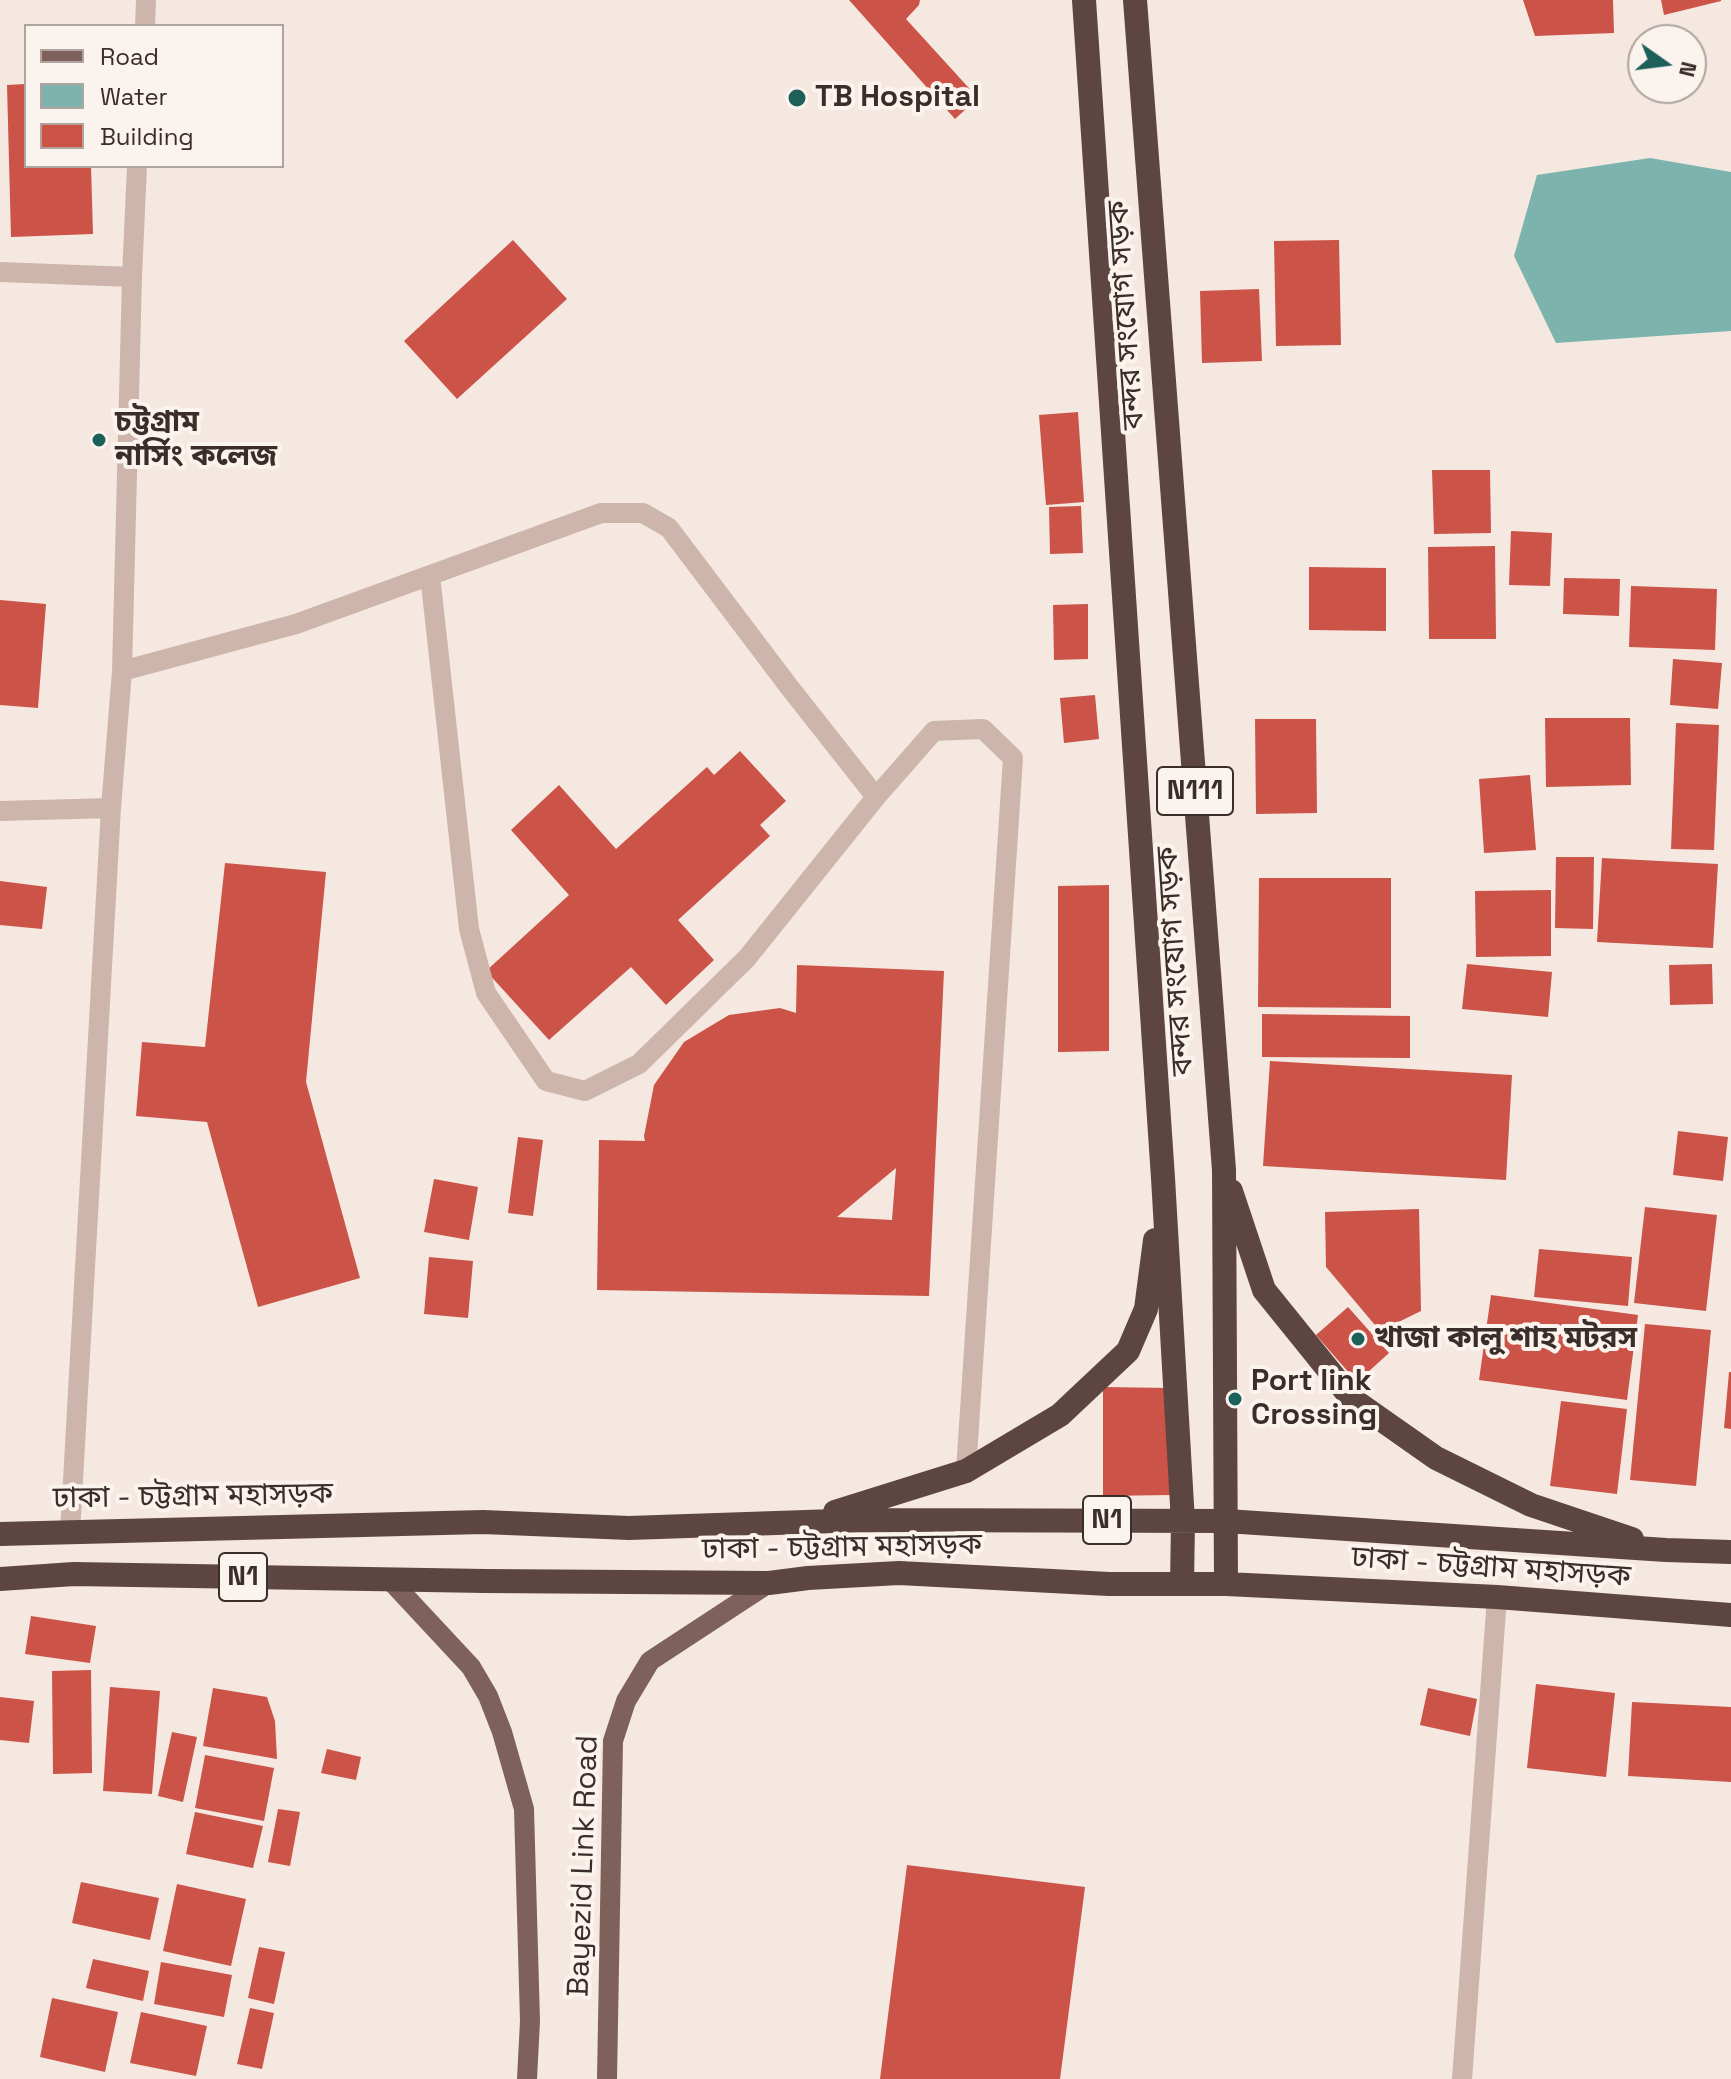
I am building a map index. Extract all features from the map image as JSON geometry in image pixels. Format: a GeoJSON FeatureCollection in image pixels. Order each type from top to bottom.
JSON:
{"type":"FeatureCollection","features":[{"type":"Feature","properties":{"kind":"highway","name":"বন্দর সংযোগ সড়ক"},"geometry":{"type":"LineString","coordinates":[[1084,0],[1163,1178],[1183,1522],[1182,1584]]}},
{"type":"Feature","properties":{"kind":"highway","name":"বন্দর সংযোগ সড়ক"},"geometry":{"type":"LineString","coordinates":[[1135,0],[1224,1170],[1226,1584]]}},
{"type":"Feature","properties":{"kind":"highway"},"geometry":{"type":"LineString","coordinates":[[1224,1170],[1264,1290],[1352,1399],[1436,1458],[1531,1505],[1666,1550]]}},
{"type":"Feature","properties":{"kind":"highway"},"geometry":{"type":"LineString","coordinates":[[806,1522],[966,1471],[1060,1415],[1128,1351],[1146,1309],[1163,1178]]}},
{"type":"Feature","properties":{"kind":"highway","name":"ঢাকা - চট্টগ্রাম মহাসড়ক"},"geometry":{"type":"LineString","coordinates":[[0,1534],[483,1522],[629,1528],[806,1522],[1226,1521],[1731,1552]]}},
{"type":"Feature","properties":{"kind":"highway","name":"ঢাকা - চট্টগ্রাম মহাসড়ক"},"geometry":{"type":"LineString","coordinates":[[0,1579],[74,1574],[769,1583],[899,1573],[1109,1584],[1226,1584],[1497,1597],[1731,1615]]}},
{"type":"Feature","properties":{"kind":"main road","name":"Bayezid Link Road"},"geometry":{"type":"LineString","coordinates":[[389,1579],[471,1667],[502,1732],[524,1809],[530,2021],[527,2079]]}},
{"type":"Feature","properties":{"kind":"main road","name":"Bayezid Link Road"},"geometry":{"type":"LineString","coordinates":[[607,2079],[613,1741],[626,1701],[650,1661],[769,1583]]}},
{"type":"Feature","properties":{"kind":"lane"},"geometry":{"type":"LineString","coordinates":[[145,24],[146,0]]}},
{"type":"Feature","properties":{"kind":"lane"},"geometry":{"type":"LineString","coordinates":[[70,1533],[111,808],[122,671],[137,168]]}},
{"type":"Feature","properties":{"kind":"lane"},"geometry":{"type":"LineString","coordinates":[[0,272],[132,277]]}},
{"type":"Feature","properties":{"kind":"lane"},"geometry":{"type":"LineString","coordinates":[[122,671],[296,624],[601,513],[643,513],[669,528],[876,797]]}},
{"type":"Feature","properties":{"kind":"lane"},"geometry":{"type":"LineString","coordinates":[[430,575],[469,929],[486,993],[546,1081],[585,1091],[639,1064],[747,958],[876,797],[934,731],[983,729],[1013,758],[966,1471]]}},
{"type":"Feature","properties":{"kind":"lane"},"geometry":{"type":"LineString","coordinates":[[0,811],[111,808]]}},
{"type":"Feature","properties":{"kind":"lane"},"geometry":{"type":"LineString","coordinates":[[1462,2079],[1497,1597]]}},
{"type":"Feature","properties":{"kind":"water"},"geometry":{"type":"Polygon","coordinates":[[[1650,158],[1731,172],[1731,331],[1556,343],[1514,256],[1537,175],[1650,158]]]}},
{"type":"Feature","properties":{"kind":"building"},"geometry":{"type":"Polygon","coordinates":[[[849,0],[920,0],[906,19],[978,98],[955,119],[849,0]]]}},
{"type":"Feature","properties":{"kind":"building"},"geometry":{"type":"Polygon","coordinates":[[[1523,0],[1613,0],[1614,33],[1535,36],[1523,0]]]}},
{"type":"Feature","properties":{"kind":"building"},"geometry":{"type":"Polygon","coordinates":[[[1661,0],[1721,0],[1721,1],[1664,15],[1661,0]]]}},
{"type":"Feature","properties":{"kind":"building"},"geometry":{"type":"Polygon","coordinates":[[[24,84],[24,168],[91,168],[93,234],[11,237],[7,85],[24,84]]]}},
{"type":"Feature","properties":{"kind":"building"},"geometry":{"type":"Polygon","coordinates":[[[513,240],[567,299],[457,399],[404,341],[513,240]]]}},
{"type":"Feature","properties":{"kind":"building"},"geometry":{"type":"Polygon","coordinates":[[[1339,240],[1341,345],[1276,346],[1274,241],[1339,240]]]}},
{"type":"Feature","properties":{"kind":"building"},"geometry":{"type":"Polygon","coordinates":[[[1259,289],[1262,361],[1202,363],[1200,291],[1259,289]]]}},
{"type":"Feature","properties":{"kind":"building"},"geometry":{"type":"Polygon","coordinates":[[[1078,412],[1084,502],[1046,505],[1039,415],[1078,412]]]}},
{"type":"Feature","properties":{"kind":"building"},"geometry":{"type":"Polygon","coordinates":[[[1432,470],[1490,470],[1491,533],[1434,534],[1432,470]]]}},
{"type":"Feature","properties":{"kind":"building"},"geometry":{"type":"Polygon","coordinates":[[[1081,506],[1083,553],[1050,554],[1049,507],[1081,506]]]}},
{"type":"Feature","properties":{"kind":"building"},"geometry":{"type":"Polygon","coordinates":[[[1511,531],[1552,533],[1550,586],[1509,585],[1511,531]]]}},
{"type":"Feature","properties":{"kind":"building"},"geometry":{"type":"Polygon","coordinates":[[[1495,546],[1496,639],[1429,639],[1428,547],[1495,546]]]}},
{"type":"Feature","properties":{"kind":"building"},"geometry":{"type":"Polygon","coordinates":[[[1309,567],[1386,568],[1386,631],[1309,630],[1309,567]]]}},
{"type":"Feature","properties":{"kind":"building"},"geometry":{"type":"Polygon","coordinates":[[[1564,578],[1620,579],[1619,616],[1563,614],[1564,578]]]}},
{"type":"Feature","properties":{"kind":"building"},"geometry":{"type":"Polygon","coordinates":[[[1631,586],[1717,589],[1715,650],[1629,647],[1631,586]]]}},
{"type":"Feature","properties":{"kind":"building"},"geometry":{"type":"Polygon","coordinates":[[[0,600],[46,604],[38,708],[0,705],[0,600]]]}},
{"type":"Feature","properties":{"kind":"building"},"geometry":{"type":"Polygon","coordinates":[[[1088,604],[1088,659],[1054,660],[1053,605],[1088,604]]]}},
{"type":"Feature","properties":{"kind":"building"},"geometry":{"type":"Polygon","coordinates":[[[1673,659],[1722,663],[1718,709],[1670,705],[1673,659]]]}},
{"type":"Feature","properties":{"kind":"building"},"geometry":{"type":"Polygon","coordinates":[[[1095,695],[1099,739],[1064,743],[1060,698],[1095,695]]]}},
{"type":"Feature","properties":{"kind":"building"},"geometry":{"type":"Polygon","coordinates":[[[1545,718],[1630,718],[1631,785],[1546,787],[1545,718]]]}},
{"type":"Feature","properties":{"kind":"building"},"geometry":{"type":"Polygon","coordinates":[[[1255,719],[1316,719],[1317,813],[1256,814],[1255,719]]]}},
{"type":"Feature","properties":{"kind":"building"},"geometry":{"type":"Polygon","coordinates":[[[1676,723],[1719,725],[1714,850],[1671,849],[1676,723]]]}},
{"type":"Feature","properties":{"kind":"building"},"geometry":{"type":"Polygon","coordinates":[[[740,751],[786,801],[760,825],[770,836],[678,920],[714,960],[666,1005],[631,967],[549,1040],[486,971],[569,895],[511,830],[559,785],[616,849],[707,767],[714,775],[740,751]]]}},
{"type":"Feature","properties":{"kind":"building"},"geometry":{"type":"Polygon","coordinates":[[[1530,775],[1536,850],[1484,853],[1479,779],[1530,775]]]}},
{"type":"Feature","properties":{"kind":"building"},"geometry":{"type":"Polygon","coordinates":[[[1556,857],[1594,857],[1593,929],[1555,928],[1556,857]]]}},
{"type":"Feature","properties":{"kind":"building"},"geometry":{"type":"Polygon","coordinates":[[[1602,858],[1718,864],[1713,948],[1597,942],[1602,858]]]}},
{"type":"Feature","properties":{"kind":"building"},"geometry":{"type":"Polygon","coordinates":[[[225,863],[326,872],[306,1082],[360,1278],[258,1307],[207,1122],[136,1116],[142,1042],[205,1047],[225,863]]]}},
{"type":"Feature","properties":{"kind":"building"},"geometry":{"type":"Polygon","coordinates":[[[1259,878],[1391,878],[1391,1008],[1258,1007],[1259,878]]]}},
{"type":"Feature","properties":{"kind":"building"},"geometry":{"type":"Polygon","coordinates":[[[0,881],[47,887],[42,929],[0,925],[0,881]]]}},
{"type":"Feature","properties":{"kind":"building"},"geometry":{"type":"Polygon","coordinates":[[[1109,885],[1109,1051],[1058,1052],[1058,886],[1109,885]]]}},
{"type":"Feature","properties":{"kind":"building"},"geometry":{"type":"Polygon","coordinates":[[[1551,890],[1551,956],[1476,957],[1475,891],[1551,890]]]}},
{"type":"Feature","properties":{"kind":"building"},"geometry":{"type":"Polygon","coordinates":[[[1467,964],[1552,972],[1548,1017],[1462,1009],[1467,964]]]}},
{"type":"Feature","properties":{"kind":"building"},"geometry":{"type":"Polygon","coordinates":[[[1712,964],[1713,1004],[1670,1005],[1669,965],[1712,964]]]}},
{"type":"Feature","properties":{"kind":"building"},"geometry":{"type":"Polygon","coordinates":[[[797,965],[944,971],[929,1296],[597,1290],[599,1140],[645,1141],[654,1085],[684,1042],[729,1015],[780,1008],[796,1013],[797,965]],[[896,1168],[837,1217],[892,1220],[896,1168]]]}},
{"type":"Feature","properties":{"kind":"building"},"geometry":{"type":"Polygon","coordinates":[[[1262,1014],[1410,1016],[1410,1058],[1262,1057],[1262,1014]]]}},
{"type":"Feature","properties":{"kind":"building"},"geometry":{"type":"Polygon","coordinates":[[[1270,1061],[1512,1075],[1506,1180],[1263,1166],[1270,1061]]]}},
{"type":"Feature","properties":{"kind":"building"},"geometry":{"type":"Polygon","coordinates":[[[1678,1131],[1728,1137],[1723,1181],[1673,1175],[1678,1131]]]}},
{"type":"Feature","properties":{"kind":"building"},"geometry":{"type":"Polygon","coordinates":[[[518,1137],[543,1140],[533,1216],[508,1213],[518,1137]]]}},
{"type":"Feature","properties":{"kind":"building"},"geometry":{"type":"Polygon","coordinates":[[[434,1179],[478,1187],[469,1240],[424,1232],[434,1179]]]}},
{"type":"Feature","properties":{"kind":"building"},"geometry":{"type":"Polygon","coordinates":[[[1645,1207],[1717,1215],[1706,1311],[1634,1303],[1645,1207]]]}},
{"type":"Feature","properties":{"kind":"building"},"geometry":{"type":"Polygon","coordinates":[[[1419,1209],[1421,1311],[1380,1331],[1326,1267],[1325,1212],[1419,1209]]]}},
{"type":"Feature","properties":{"kind":"building"},"geometry":{"type":"Polygon","coordinates":[[[1539,1249],[1632,1257],[1628,1306],[1534,1297],[1539,1249]]]}},
{"type":"Feature","properties":{"kind":"building"},"geometry":{"type":"Polygon","coordinates":[[[429,1257],[473,1261],[468,1318],[424,1314],[429,1257]]]}},
{"type":"Feature","properties":{"kind":"building"},"geometry":{"type":"Polygon","coordinates":[[[1491,1295],[1638,1315],[1627,1400],[1479,1380],[1491,1295]]]}},
{"type":"Feature","properties":{"kind":"building"},"geometry":{"type":"Polygon","coordinates":[[[1348,1307],[1389,1353],[1357,1382],[1316,1335],[1348,1307]]]}},
{"type":"Feature","properties":{"kind":"building"},"geometry":{"type":"Polygon","coordinates":[[[1645,1324],[1711,1330],[1696,1486],[1630,1480],[1645,1324]]]}},
{"type":"Feature","properties":{"kind":"building"},"geometry":{"type":"Polygon","coordinates":[[[1731,1372],[1731,1429],[1724,1428],[1731,1372]]]}},
{"type":"Feature","properties":{"kind":"building"},"geometry":{"type":"Polygon","coordinates":[[[1103,1387],[1171,1388],[1171,1495],[1103,1496],[1103,1387]]]}},
{"type":"Feature","properties":{"kind":"building"},"geometry":{"type":"Polygon","coordinates":[[[1561,1401],[1627,1409],[1617,1494],[1550,1486],[1561,1401]]]}},
{"type":"Feature","properties":{"kind":"building"},"geometry":{"type":"Polygon","coordinates":[[[31,1616],[96,1626],[90,1663],[25,1654],[31,1616]]]}},
{"type":"Feature","properties":{"kind":"building"},"geometry":{"type":"Polygon","coordinates":[[[91,1670],[92,1773],[53,1774],[52,1671],[91,1670]]]}},
{"type":"Feature","properties":{"kind":"building"},"geometry":{"type":"Polygon","coordinates":[[[1536,1684],[1615,1693],[1606,1777],[1527,1768],[1536,1684]]]}},
{"type":"Feature","properties":{"kind":"building"},"geometry":{"type":"Polygon","coordinates":[[[110,1687],[160,1691],[152,1794],[103,1791],[110,1687]]]}},
{"type":"Feature","properties":{"kind":"building"},"geometry":{"type":"Polygon","coordinates":[[[213,1688],[267,1697],[275,1721],[277,1759],[203,1746],[213,1688]]]}},
{"type":"Feature","properties":{"kind":"building"},"geometry":{"type":"Polygon","coordinates":[[[1428,1688],[1477,1699],[1470,1736],[1420,1725],[1428,1688]]]}},
{"type":"Feature","properties":{"kind":"building"},"geometry":{"type":"Polygon","coordinates":[[[0,1697],[34,1701],[29,1743],[0,1740],[0,1697]]]}},
{"type":"Feature","properties":{"kind":"building"},"geometry":{"type":"Polygon","coordinates":[[[1632,1702],[1731,1707],[1731,1782],[1628,1776],[1632,1702]]]}},
{"type":"Feature","properties":{"kind":"building"},"geometry":{"type":"Polygon","coordinates":[[[172,1732],[197,1737],[183,1802],[158,1796],[172,1732]]]}},
{"type":"Feature","properties":{"kind":"building"},"geometry":{"type":"Polygon","coordinates":[[[327,1749],[361,1757],[356,1780],[321,1773],[327,1749]]]}},
{"type":"Feature","properties":{"kind":"building"},"geometry":{"type":"Polygon","coordinates":[[[205,1755],[274,1768],[264,1821],[195,1808],[205,1755]]]}},
{"type":"Feature","properties":{"kind":"building"},"geometry":{"type":"Polygon","coordinates":[[[278,1809],[300,1812],[290,1866],[268,1862],[278,1809]]]}},
{"type":"Feature","properties":{"kind":"building"},"geometry":{"type":"Polygon","coordinates":[[[195,1812],[263,1826],[253,1868],[186,1854],[195,1812]]]}},
{"type":"Feature","properties":{"kind":"building"},"geometry":{"type":"Polygon","coordinates":[[[907,1865],[1085,1887],[1060,2079],[880,2079],[907,1865]]]}},
{"type":"Feature","properties":{"kind":"building"},"geometry":{"type":"Polygon","coordinates":[[[81,1882],[159,1898],[150,1940],[72,1923],[81,1882]]]}},
{"type":"Feature","properties":{"kind":"building"},"geometry":{"type":"Polygon","coordinates":[[[177,1884],[246,1899],[231,1966],[163,1951],[177,1884]]]}},
{"type":"Feature","properties":{"kind":"building"},"geometry":{"type":"Polygon","coordinates":[[[259,1947],[285,1952],[274,2004],[248,1998],[259,1947]]]}},
{"type":"Feature","properties":{"kind":"building"},"geometry":{"type":"Polygon","coordinates":[[[93,1959],[149,1971],[143,2001],[86,1988],[93,1959]]]}},
{"type":"Feature","properties":{"kind":"building"},"geometry":{"type":"Polygon","coordinates":[[[161,1962],[232,1975],[224,2017],[154,2004],[161,1962]]]}},
{"type":"Feature","properties":{"kind":"building"},"geometry":{"type":"Polygon","coordinates":[[[52,1998],[118,2012],[105,2072],[40,2057],[52,1998]]]}},
{"type":"Feature","properties":{"kind":"building"},"geometry":{"type":"Polygon","coordinates":[[[250,2008],[274,2013],[262,2069],[237,2064],[250,2008]]]}},
{"type":"Feature","properties":{"kind":"building"},"geometry":{"type":"Polygon","coordinates":[[[141,2012],[207,2026],[196,2076],[130,2063],[141,2012]]]}},
{"type":"Feature","properties":{"kind":"place","name":"TB Hospital"},"geometry":{"type":"Point","coordinates":[797,98]}},
{"type":"Feature","properties":{"kind":"place","name":"চট্টগ্রাম নার্সিং কলেজ"},"geometry":{"type":"Point","coordinates":[99,440]}},
{"type":"Feature","properties":{"kind":"place","name":"খাজা কালু শাহ মটরস"},"geometry":{"type":"Point","coordinates":[1358,1339]}},
{"type":"Feature","properties":{"kind":"place","name":"Port link Crossing"},"geometry":{"type":"Point","coordinates":[1235,1399]}}]}
